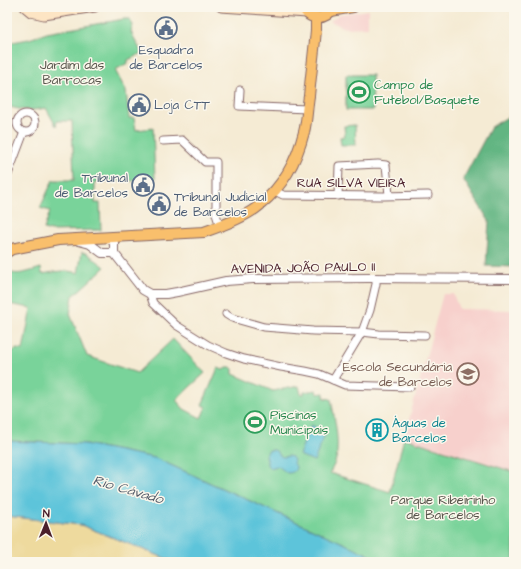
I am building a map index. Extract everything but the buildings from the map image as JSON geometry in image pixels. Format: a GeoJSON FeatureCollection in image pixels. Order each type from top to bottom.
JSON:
{"type":"FeatureCollection","features":[{"type":"Feature","properties":{"kind":"main road"},"geometry":{"type":"LineString","coordinates":[[26,7],[31,12],[44,15],[94,7]]}},
{"type":"Feature","properties":{"kind":"main road"},"geometry":{"type":"LineString","coordinates":[[221,7],[309,13],[326,16],[333,9],[353,7]]}},
{"type":"Feature","properties":{"kind":"main road"},"geometry":{"type":"LineString","coordinates":[[7,252],[12,249],[51,240],[204,232],[220,227],[260,205],[275,191],[284,178],[299,150],[305,131],[316,30],[309,13]]}},
{"type":"Feature","properties":{"kind":"street"},"geometry":{"type":"LineString","coordinates":[[61,7],[94,7]]}},
{"type":"Feature","properties":{"kind":"street"},"geometry":{"type":"LineString","coordinates":[[240,90],[239,106],[307,110]]}},
{"type":"Feature","properties":{"kind":"street"},"geometry":{"type":"LineString","coordinates":[[7,177],[24,132]]}},
{"type":"Feature","properties":{"kind":"street"},"geometry":{"type":"LineString","coordinates":[[163,141],[182,140],[206,162],[216,162],[216,214],[220,227]]}},
{"type":"Feature","properties":{"kind":"street"},"geometry":{"type":"LineString","coordinates":[[338,196],[339,166],[378,164],[386,165],[389,195]]}},
{"type":"Feature","properties":{"kind":"street","name":"RUA SILVA VIEIRA"},"geometry":{"type":"LineString","coordinates":[[275,191],[283,195],[338,196],[428,194]]}},
{"type":"Feature","properties":{"kind":"street"},"geometry":{"type":"LineString","coordinates":[[114,253],[125,236]]}},
{"type":"Feature","properties":{"kind":"street"},"geometry":{"type":"LineString","coordinates":[[102,253],[96,243],[106,237],[114,242],[114,253],[143,290],[150,294],[153,303],[176,325],[208,345],[226,353],[244,359],[319,374],[345,385],[410,387]]}},
{"type":"Feature","properties":{"kind":"street"},"geometry":{"type":"LineString","coordinates":[[74,239],[90,244],[102,253],[114,253]]}},
{"type":"Feature","properties":{"kind":"street"},"geometry":{"type":"LineString","coordinates":[[333,380],[362,332],[370,310],[376,278]]}},
{"type":"Feature","properties":{"kind":"street","name":"AVENIDA JOÃO PAULO II"},"geometry":{"type":"LineString","coordinates":[[150,294],[166,294],[226,282],[254,279],[514,279]]}},
{"type":"Feature","properties":{"kind":"street"},"geometry":{"type":"LineString","coordinates":[[226,314],[232,318],[264,327],[313,331],[425,335]]}},
{"type":"Feature","properties":{"kind":"shaded area"},"geometry":{"type":"Polygon","coordinates":[[[368,10],[368,27],[345,28],[330,21],[340,14],[368,10]]]}},
{"type":"Feature","properties":{"kind":"shaded area","name":"Escola Secundária de Barcelos"},"geometry":{"type":"Polygon","coordinates":[[[443,294],[453,294],[459,309],[514,310],[514,473],[404,438],[443,294]]]}},
{"type":"Feature","properties":{"kind":"green space","name":"Jardim das Barrocas"},"geometry":{"type":"Polygon","coordinates":[[[129,19],[133,25],[131,32],[142,53],[128,60],[128,63],[115,70],[126,91],[129,118],[134,118],[136,130],[153,128],[155,180],[95,182],[95,203],[100,203],[101,230],[51,231],[44,229],[50,211],[40,208],[53,180],[74,180],[72,121],[57,121],[56,126],[46,108],[26,110],[7,106],[7,43],[29,39],[47,33],[129,19]]]}},
{"type":"Feature","properties":{"kind":"green space","name":"Campo de Futebol/Basquete"},"geometry":{"type":"Polygon","coordinates":[[[346,75],[372,75],[373,110],[346,110],[346,75]]]}},
{"type":"Feature","properties":{"kind":"green space"},"geometry":{"type":"Polygon","coordinates":[[[514,113],[514,267],[486,266],[489,221],[463,179],[491,127],[514,113]]]}},
{"type":"Feature","properties":{"kind":"green space"},"geometry":{"type":"Polygon","coordinates":[[[355,125],[356,145],[341,145],[340,137],[345,136],[344,126],[355,125]]]}},
{"type":"Feature","properties":{"kind":"green space","name":"Parque Ribeirinho de Barcelos"},"geometry":{"type":"Polygon","coordinates":[[[82,252],[88,254],[105,267],[73,296],[70,314],[87,356],[137,373],[173,339],[205,373],[176,400],[184,409],[201,418],[206,407],[202,405],[218,368],[223,370],[227,367],[231,367],[233,369],[233,374],[273,391],[299,386],[301,394],[316,390],[317,394],[324,393],[324,398],[331,399],[337,436],[336,459],[330,473],[390,492],[404,438],[514,472],[514,562],[385,562],[155,458],[85,444],[7,441],[7,354],[17,349],[23,350],[31,308],[8,304],[7,271],[11,273],[19,273],[41,268],[42,274],[64,271],[78,273],[82,252]]]}},
{"type":"Feature","properties":{"kind":"sand"},"geometry":{"type":"Polygon","coordinates":[[[7,516],[81,525],[175,562],[7,562],[7,516]]]}},
{"type":"Feature","properties":{"kind":"water"},"geometry":{"type":"Polygon","coordinates":[[[311,425],[326,432],[314,461],[299,455],[311,425]]]}},
{"type":"Feature","properties":{"kind":"water","name":"Rio Cávado"},"geometry":{"type":"Polygon","coordinates":[[[7,441],[85,444],[155,458],[385,562],[175,562],[81,525],[7,516],[7,441]]]}},
{"type":"Feature","properties":{"kind":"water"},"geometry":{"type":"Polygon","coordinates":[[[270,450],[277,452],[283,457],[291,456],[294,460],[293,463],[296,466],[294,471],[287,473],[278,466],[270,468],[267,465],[266,455],[270,450]]]}},
{"type":"Feature","properties":{"kind":"place","name":"Esquadra de Barcelos"},"geometry":{"type":"Point","coordinates":[166,28]}},
{"type":"Feature","properties":{"kind":"place","name":"Campo de Futebol/Basquete"},"geometry":{"type":"Point","coordinates":[359,92]}},
{"type":"Feature","properties":{"kind":"place","name":"Loja CTT"},"geometry":{"type":"Point","coordinates":[139,105]}},
{"type":"Feature","properties":{"kind":"place","name":"Tribunal de Barcelos"},"geometry":{"type":"Point","coordinates":[143,185]}},
{"type":"Feature","properties":{"kind":"place","name":"Tribunal Judicial de Barcelos"},"geometry":{"type":"Point","coordinates":[159,204]}},
{"type":"Feature","properties":{"kind":"place","name":"Escola Secundária de Barcelos"},"geometry":{"type":"Point","coordinates":[468,374]}},
{"type":"Feature","properties":{"kind":"place","name":"Piscinas Municipais"},"geometry":{"type":"Point","coordinates":[255,422]}},
{"type":"Feature","properties":{"kind":"place","name":"Águas de Barcelos"},"geometry":{"type":"Point","coordinates":[377,430]}}]}
